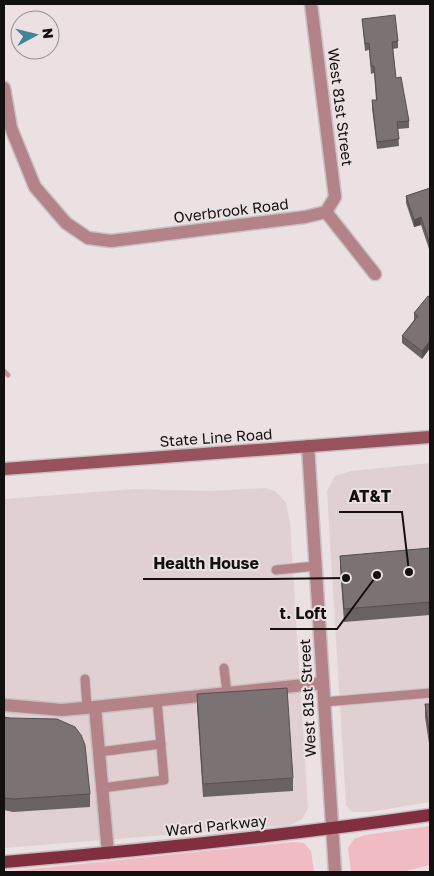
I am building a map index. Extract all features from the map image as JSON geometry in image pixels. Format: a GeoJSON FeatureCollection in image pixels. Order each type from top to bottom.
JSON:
{"type":"FeatureCollection","features":[{"type":"Feature","properties":{"kind":"main road","name":"State Line Road"},"geometry":{"type":"LineString","coordinates":[[4,469],[430,437]]}},
{"type":"Feature","properties":{"kind":"main road","name":"Ward Parkway"},"geometry":{"type":"LineString","coordinates":[[4,862],[332,829],[430,815]]}},
{"type":"Feature","properties":{"kind":"street","name":"West 81st Street"},"geometry":{"type":"LineString","coordinates":[[311,4],[335,197],[326,212]]}},
{"type":"Feature","properties":{"kind":"street","name":"Overbrook Road"},"geometry":{"type":"LineString","coordinates":[[4,88],[11,128],[24,164],[35,187],[66,223],[88,238],[111,241],[305,218],[326,212]]}},
{"type":"Feature","properties":{"kind":"street"},"geometry":{"type":"LineString","coordinates":[[326,212],[374,274]]}},
{"type":"Feature","properties":{"kind":"street","name":"West 81st Street"},"geometry":{"type":"LineString","coordinates":[[308,446],[335,872]]}},
{"type":"Feature","properties":{"kind":"street"},"geometry":{"type":"LineString","coordinates":[[4,705],[62,710],[323,683]]}},
{"type":"Feature","properties":{"kind":"street"},"geometry":{"type":"LineString","coordinates":[[91,707],[99,752],[108,853]]}},
{"type":"Feature","properties":{"kind":"lane"},"geometry":{"type":"LineString","coordinates":[[276,570],[316,566]]}},
{"type":"Feature","properties":{"kind":"lane"},"geometry":{"type":"LineString","coordinates":[[224,668],[227,693]]}},
{"type":"Feature","properties":{"kind":"lane"},"geometry":{"type":"LineString","coordinates":[[85,678],[91,707]]}},
{"type":"Feature","properties":{"kind":"lane"},"geometry":{"type":"LineString","coordinates":[[324,702],[430,693]]}},
{"type":"Feature","properties":{"kind":"lane"},"geometry":{"type":"LineString","coordinates":[[102,788],[164,780],[157,700]]}},
{"type":"Feature","properties":{"kind":"lane"},"geometry":{"type":"LineString","coordinates":[[99,752],[161,744]]}},
{"type":"Feature","properties":{"kind":"shaded area"},"geometry":{"type":"Polygon","coordinates":[[[430,463],[430,802],[368,812],[352,812],[346,805],[327,491],[335,476],[351,471],[430,463]]]}},
{"type":"Feature","properties":{"kind":"shaded area"},"geometry":{"type":"Polygon","coordinates":[[[266,488],[276,492],[286,503],[290,522],[308,809],[302,819],[290,825],[4,848],[4,499],[134,489],[210,491],[266,488]]]}},
{"type":"Feature","properties":{"kind":"shaded area"},"geometry":{"type":"Polygon","coordinates":[[[430,826],[430,865],[402,872],[351,872],[348,848],[354,839],[365,835],[430,826]]]}},
{"type":"Feature","properties":{"kind":"shaded area"},"geometry":{"type":"Polygon","coordinates":[[[293,842],[304,843],[311,851],[314,872],[4,872],[293,842]]]}},
{"type":"Feature","properties":{"kind":"building"},"geometry":{"type":"Polygon","coordinates":[[[395,15],[398,41],[392,42],[396,78],[401,77],[409,121],[397,122],[399,139],[377,142],[372,100],[377,100],[374,66],[371,66],[369,43],[365,44],[362,19],[395,15]]]}},
{"type":"Feature","properties":{"kind":"building"},"geometry":{"type":"Polygon","coordinates":[[[430,188],[430,245],[421,217],[414,220],[406,196],[430,188]]]}},
{"type":"Feature","properties":{"kind":"building"},"geometry":{"type":"Polygon","coordinates":[[[428,296],[430,297],[430,341],[422,351],[402,336],[418,316],[414,313],[428,296]]]}},
{"type":"Feature","properties":{"kind":"building"},"geometry":{"type":"Polygon","coordinates":[[[430,548],[430,602],[344,609],[340,556],[430,548]]]}},
{"type":"Feature","properties":{"kind":"building"},"geometry":{"type":"Polygon","coordinates":[[[287,688],[293,778],[203,784],[197,694],[287,688]]]}},
{"type":"Feature","properties":{"kind":"building"},"geometry":{"type":"Polygon","coordinates":[[[425,704],[430,704],[430,737],[425,704]]]}},
{"type":"Feature","properties":{"kind":"building"},"geometry":{"type":"Polygon","coordinates":[[[4,717],[57,719],[75,727],[85,745],[90,794],[4,798],[4,717]]]}},
{"type":"Feature","properties":{"kind":"waterway"},"geometry":{"type":"LineString","coordinates":[[4,371],[8,375]]}},
{"type":"Feature","properties":{"kind":"place","name":"AT&T"},"geometry":{"type":"Point","coordinates":[409,572]}},
{"type":"Feature","properties":{"kind":"place","name":"t. Loft"},"geometry":{"type":"Point","coordinates":[377,575]}},
{"type":"Feature","properties":{"kind":"place","name":"Health House"},"geometry":{"type":"Point","coordinates":[346,578]}}]}
